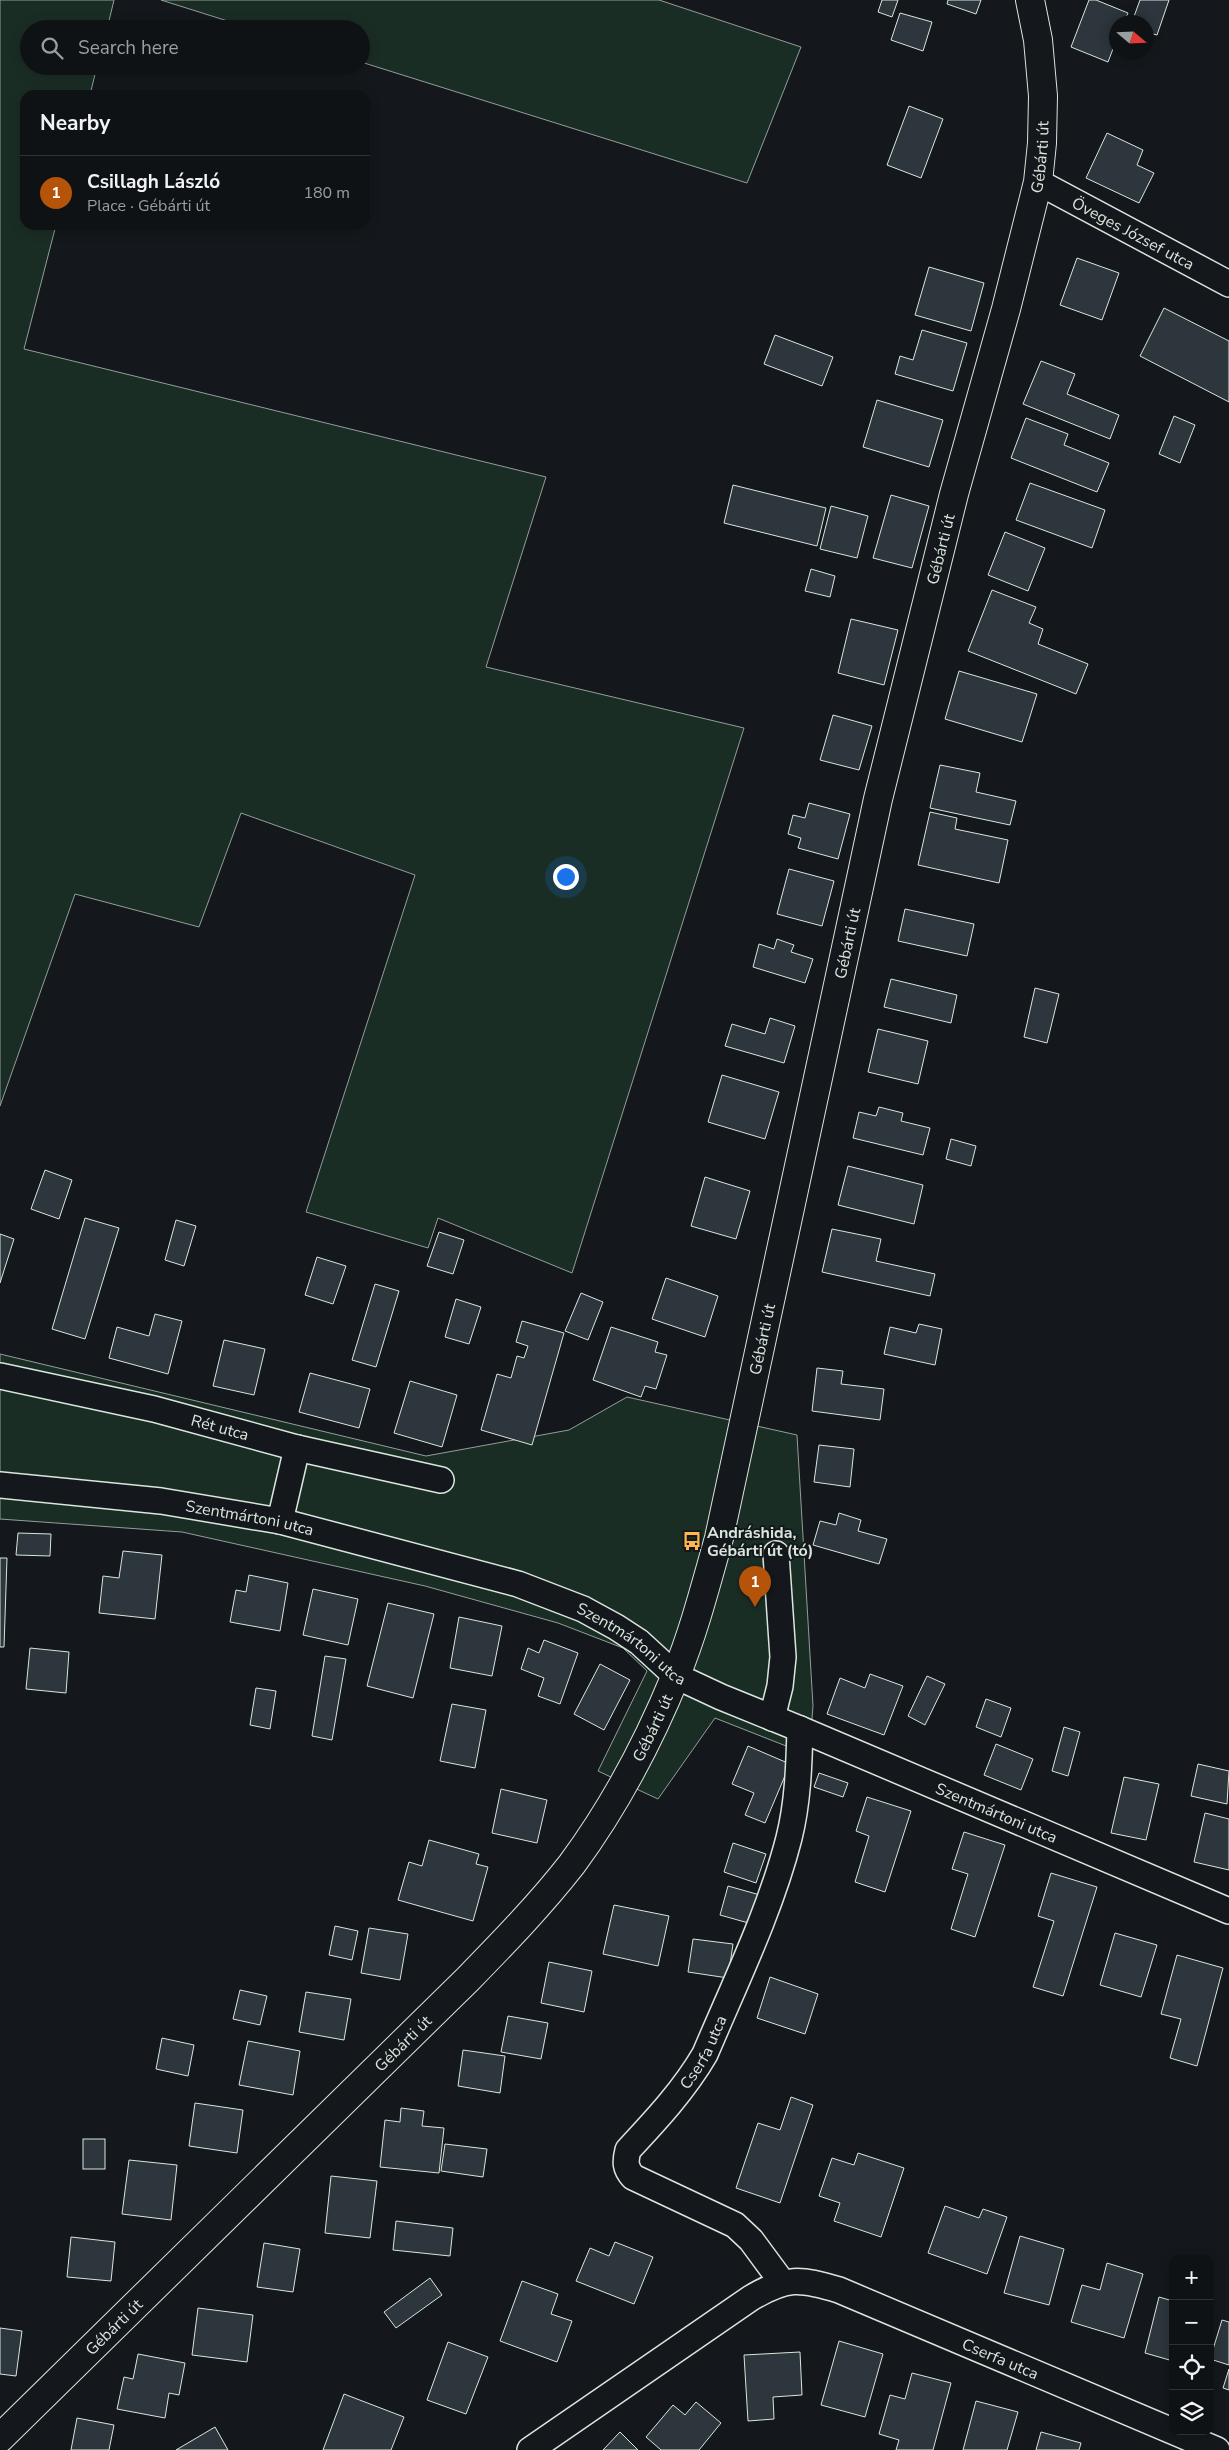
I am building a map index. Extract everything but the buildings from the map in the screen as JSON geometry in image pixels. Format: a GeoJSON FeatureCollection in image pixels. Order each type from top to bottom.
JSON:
{"type":"FeatureCollection","features":[{"type":"Feature","properties":{"kind":"main road","name":"Gébárti út"},"geometry":{"type":"LineString","coordinates":[[0,2438],[468,1979],[524,1921],[571,1864],[598,1825],[642,1749],[676,1676],[697,1616],[718,1538],[878,799],[914,648],[954,494],[1024,245],[1038,182],[1042,143],[1043,96],[1038,40],[1030,0]]}},
{"type":"Feature","properties":{"kind":"street","name":"Öveges József utca"},"geometry":{"type":"LineString","coordinates":[[1038,182],[1229,284]]}},
{"type":"Feature","properties":{"kind":"street","name":"Rét utca"},"geometry":{"type":"LineString","coordinates":[[0,1376],[154,1408],[296,1448],[441,1480]]}},
{"type":"Feature","properties":{"kind":"street"},"geometry":{"type":"LineString","coordinates":[[280,1521],[296,1448]]}},
{"type":"Feature","properties":{"kind":"street","name":"Szentmártoni utca"},"geometry":{"type":"LineString","coordinates":[[0,1485],[161,1501],[280,1521],[518,1584],[582,1609],[616,1627],[639,1642],[676,1676],[1229,1911]]}},
{"type":"Feature","properties":{"kind":"street"},"geometry":{"type":"LineString","coordinates":[[772,1718],[780,1686],[782,1657],[776,1554]]}},
{"type":"Feature","properties":{"kind":"street","name":"Cserfa utca"},"geometry":{"type":"LineString","coordinates":[[782,2282],[752,2240],[735,2225],[633,2177],[627,2171],[626,2161],[628,2150],[673,2100],[700,2062],[753,1941],[789,1837],[796,1796],[800,1728]]}},
{"type":"Feature","properties":{"kind":"street","name":"Cserfa utca"},"geometry":{"type":"LineString","coordinates":[[530,2450],[751,2298],[782,2282],[804,2281],[839,2290],[1217,2450]]}},
{"type":"Feature","properties":{"kind":"green space"},"geometry":{"type":"Polygon","coordinates":[[[0,0],[114,0],[109,20],[20,20],[20,75],[95,75],[91,90],[20,90],[20,230],[55,230],[24,349],[546,477],[486,667],[744,728],[572,1273],[438,1218],[428,1248],[306,1212],[415,875],[241,813],[199,927],[75,894],[0,1106],[0,0]]]}},
{"type":"Feature","properties":{"kind":"green space"},"geometry":{"type":"Polygon","coordinates":[[[161,0],[659,0],[801,47],[747,183],[370,65],[370,20],[224,20],[161,0]]]}},
{"type":"Feature","properties":{"kind":"green space"},"geometry":{"type":"Polygon","coordinates":[[[0,1354],[426,1456],[569,1430],[627,1397],[797,1435],[813,1706],[809,1755],[715,1718],[658,1799],[598,1771],[647,1671],[623,1648],[558,1623],[425,1586],[182,1532],[0,1519],[0,1354]]]}},
{"type":"Feature","properties":{"kind":"place","name":"Andráshida, Gébárti út (tó)"},"geometry":{"type":"Point","coordinates":[692,1541]}},
{"type":"Feature","properties":{"kind":"place","name":"Csillagh László"},"geometry":{"type":"Point","coordinates":[755,1607]}}]}
